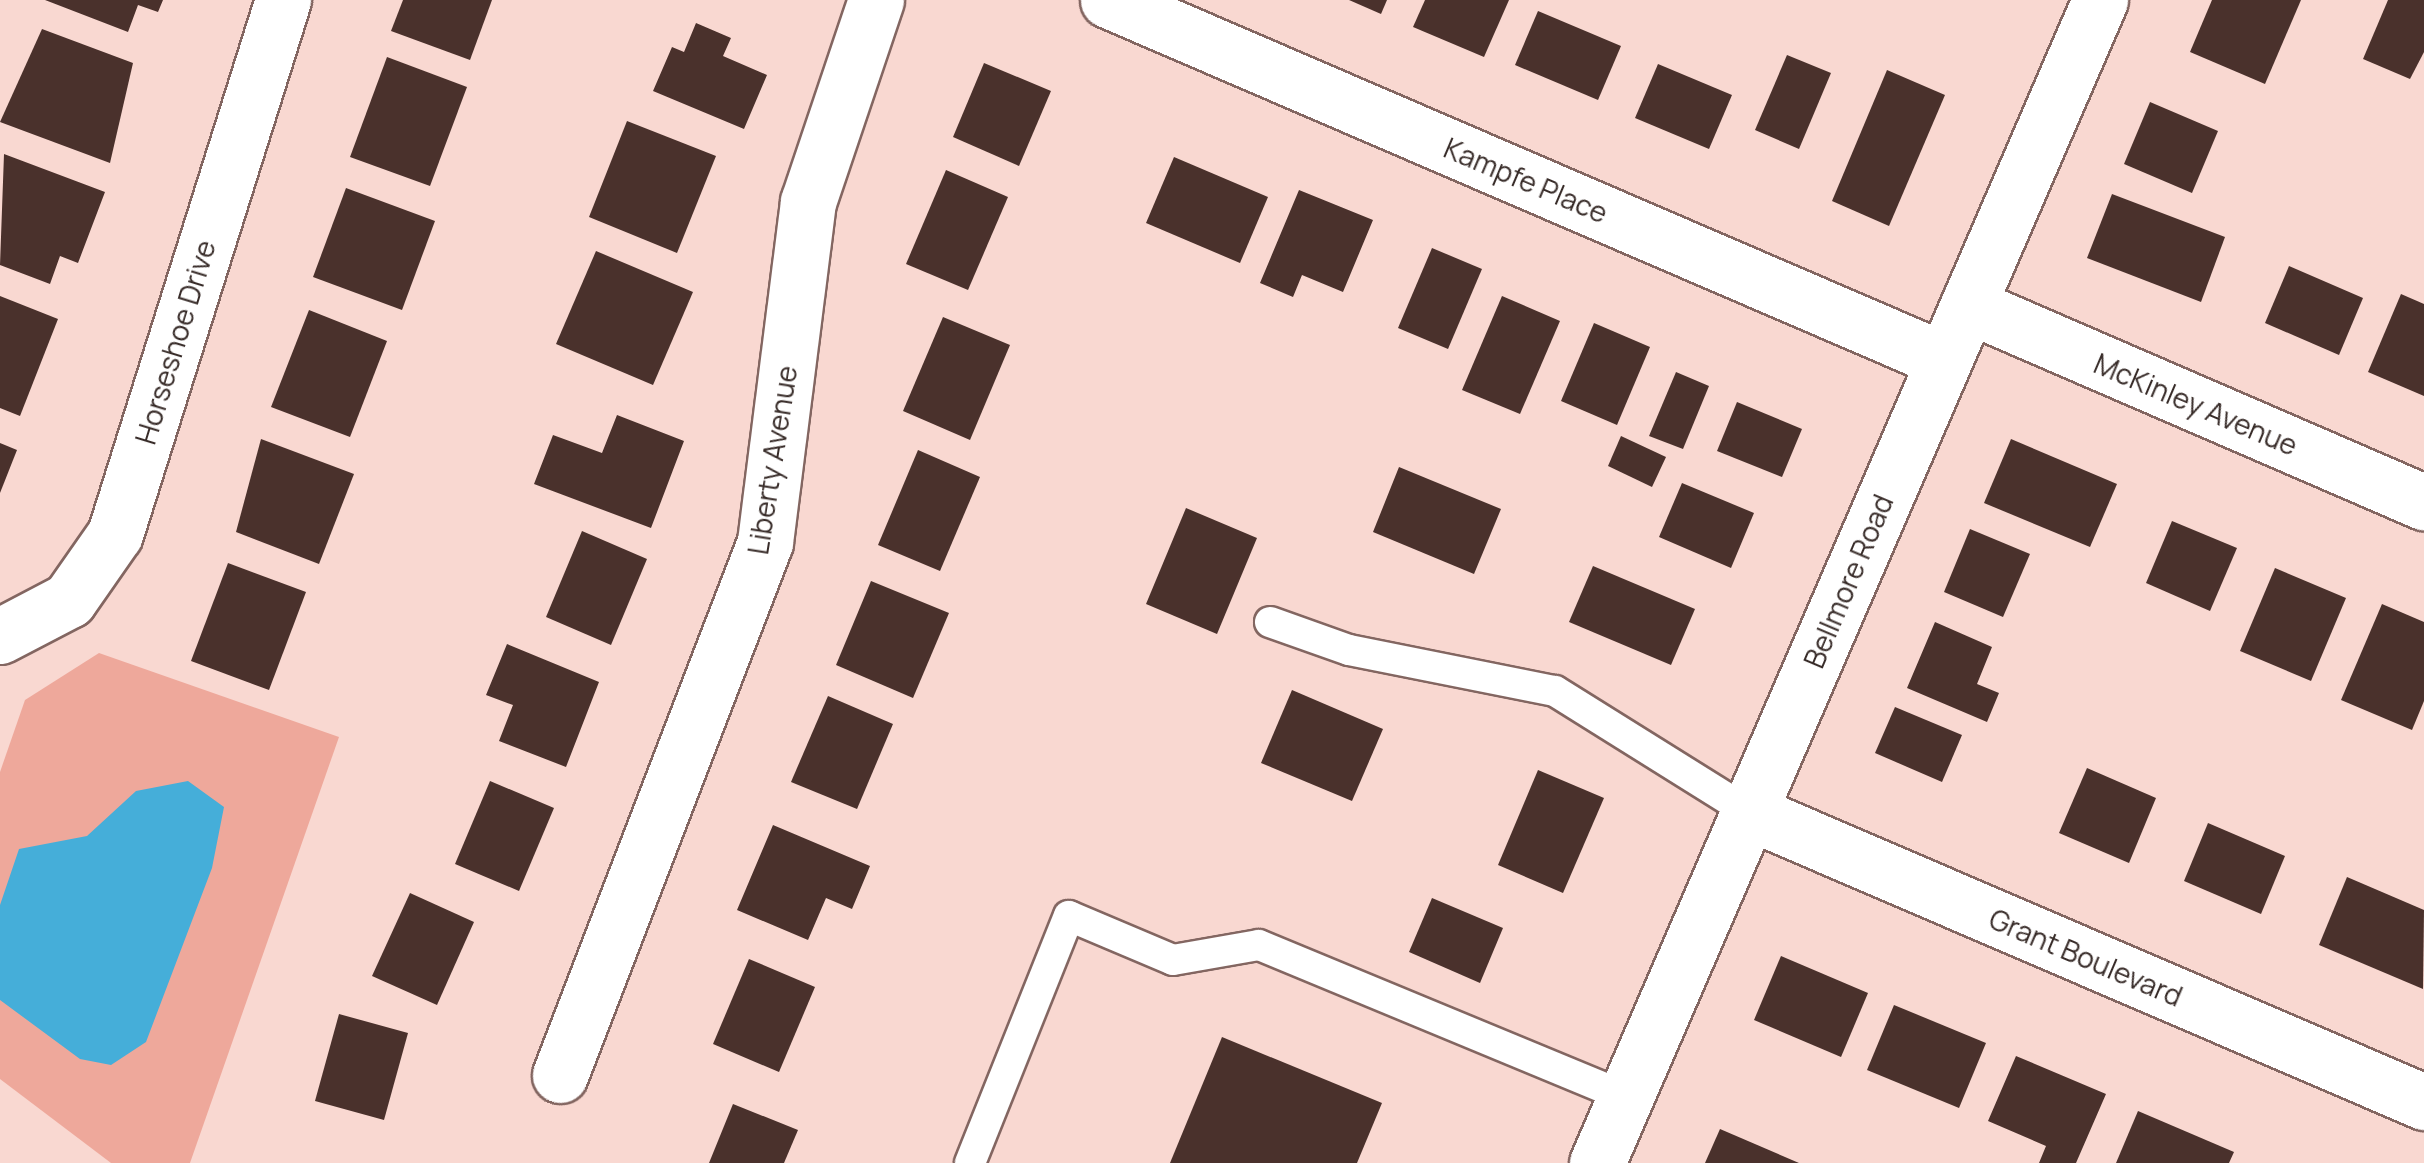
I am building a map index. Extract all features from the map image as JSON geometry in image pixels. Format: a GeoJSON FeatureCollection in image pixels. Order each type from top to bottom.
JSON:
{"type":"FeatureCollection","features":[{"type":"Feature","properties":{"kind":"street","name":"Horseshoe Drive"},"geometry":{"type":"LineString","coordinates":[[0,636],[68,600],[115,534],[282,0]]}},
{"type":"Feature","properties":{"kind":"street","name":"Liberty Avenue"},"geometry":{"type":"LineString","coordinates":[[560,1075],[766,542],[808,202],[876,0]]}},
{"type":"Feature","properties":{"kind":"street","name":"Kampfe Place"},"geometry":{"type":"LineString","coordinates":[[1108,0],[1944,360]]}},
{"type":"Feature","properties":{"kind":"street","name":"Bellmore Road"},"geometry":{"type":"LineString","coordinates":[[1597,1163],[2100,0]]}},
{"type":"Feature","properties":{"kind":"street","name":"McKinley Avenue"},"geometry":{"type":"LineString","coordinates":[[1968,305],[2424,502]]}},
{"type":"Feature","properties":{"kind":"street","name":"Grant Boulevard"},"geometry":{"type":"LineString","coordinates":[[1749,812],[2424,1102]]}},
{"type":"Feature","properties":{"kind":"lane"},"geometry":{"type":"LineString","coordinates":[[1270,622],[1349,650],[1555,691],[1749,812]]}},
{"type":"Feature","properties":{"kind":"lane"},"geometry":{"type":"LineString","coordinates":[[970,1163],[1069,916],[1173,960],[1260,944],[1626,1097]]}},
{"type":"Feature","properties":{"kind":"shaded area"},"geometry":{"type":"Polygon","coordinates":[[[99,653],[339,737],[190,1163],[111,1163],[0,1079],[0,772],[25,700],[99,653]]]}},
{"type":"Feature","properties":{"kind":"water"},"geometry":{"type":"Polygon","coordinates":[[[188,781],[224,807],[212,868],[146,1042],[111,1065],[80,1059],[0,1000],[0,905],[19,849],[87,836],[136,791],[188,781]]]}},
{"type":"Feature","properties":{"kind":"building"},"geometry":{"type":"Polygon","coordinates":[[[45,0],[163,0],[158,12],[138,5],[128,32],[45,0]]]}},
{"type":"Feature","properties":{"kind":"building"},"geometry":{"type":"Polygon","coordinates":[[[403,0],[492,0],[470,60],[391,31],[403,0]]]}},
{"type":"Feature","properties":{"kind":"building"},"geometry":{"type":"Polygon","coordinates":[[[1349,0],[1387,0],[1381,14],[1349,0]]]}},
{"type":"Feature","properties":{"kind":"building"},"geometry":{"type":"Polygon","coordinates":[[[1425,0],[1509,0],[1484,57],[1413,27],[1425,0]]]}},
{"type":"Feature","properties":{"kind":"building"},"geometry":{"type":"Polygon","coordinates":[[[2212,0],[2301,0],[2265,84],[2190,52],[2212,0]]]}},
{"type":"Feature","properties":{"kind":"building"},"geometry":{"type":"Polygon","coordinates":[[[2388,0],[2424,0],[2424,52],[2410,79],[2363,59],[2388,0]]]}},
{"type":"Feature","properties":{"kind":"building"},"geometry":{"type":"Polygon","coordinates":[[[1538,11],[1621,46],[1598,100],[1515,65],[1538,11]]]}},
{"type":"Feature","properties":{"kind":"building"},"geometry":{"type":"Polygon","coordinates":[[[696,23],[731,38],[723,56],[767,75],[744,129],[653,91],[672,47],[684,52],[696,23]]]}},
{"type":"Feature","properties":{"kind":"building"},"geometry":{"type":"Polygon","coordinates":[[[42,29],[133,63],[110,163],[0,122],[42,29]]]}},
{"type":"Feature","properties":{"kind":"building"},"geometry":{"type":"Polygon","coordinates":[[[1787,55],[1831,73],[1799,149],[1755,130],[1787,55]]]}},
{"type":"Feature","properties":{"kind":"building"},"geometry":{"type":"Polygon","coordinates":[[[387,57],[467,87],[430,186],[350,157],[387,57]]]}},
{"type":"Feature","properties":{"kind":"building"},"geometry":{"type":"Polygon","coordinates":[[[984,63],[1051,91],[1019,166],[953,137],[984,63]]]}},
{"type":"Feature","properties":{"kind":"building"},"geometry":{"type":"Polygon","coordinates":[[[1658,64],[1732,95],[1709,149],[1635,118],[1658,64]]]}},
{"type":"Feature","properties":{"kind":"building"},"geometry":{"type":"Polygon","coordinates":[[[1887,70],[1945,95],[1889,226],[1832,201],[1887,70]]]}},
{"type":"Feature","properties":{"kind":"building"},"geometry":{"type":"Polygon","coordinates":[[[2150,102],[2218,131],[2192,193],[2124,164],[2150,102]]]}},
{"type":"Feature","properties":{"kind":"building"},"geometry":{"type":"Polygon","coordinates":[[[627,121],[716,156],[677,253],[589,217],[627,121]]]}},
{"type":"Feature","properties":{"kind":"building"},"geometry":{"type":"Polygon","coordinates":[[[4,154],[105,192],[78,263],[60,256],[50,284],[0,265],[4,154]]]}},
{"type":"Feature","properties":{"kind":"building"},"geometry":{"type":"Polygon","coordinates":[[[1174,157],[1268,197],[1240,263],[1146,223],[1174,157]]]}},
{"type":"Feature","properties":{"kind":"building"},"geometry":{"type":"Polygon","coordinates":[[[946,170],[1008,197],[968,290],[906,264],[946,170]]]}},
{"type":"Feature","properties":{"kind":"building"},"geometry":{"type":"Polygon","coordinates":[[[346,188],[435,221],[402,310],[313,277],[346,188]]]}},
{"type":"Feature","properties":{"kind":"building"},"geometry":{"type":"Polygon","coordinates":[[[1299,190],[1373,220],[1343,292],[1302,275],[1293,297],[1260,283],[1299,190]]]}},
{"type":"Feature","properties":{"kind":"building"},"geometry":{"type":"Polygon","coordinates":[[[2112,194],[2225,237],[2201,302],[2087,258],[2112,194]]]}},
{"type":"Feature","properties":{"kind":"building"},"geometry":{"type":"Polygon","coordinates":[[[1432,248],[1482,269],[1448,349],[1398,328],[1432,248]]]}},
{"type":"Feature","properties":{"kind":"building"},"geometry":{"type":"Polygon","coordinates":[[[596,251],[693,292],[653,385],[556,344],[596,251]]]}},
{"type":"Feature","properties":{"kind":"building"},"geometry":{"type":"Polygon","coordinates":[[[2289,266],[2363,298],[2339,355],[2265,323],[2289,266]]]}},
{"type":"Feature","properties":{"kind":"building"},"geometry":{"type":"Polygon","coordinates":[[[2401,294],[2424,304],[2424,396],[2368,372],[2401,294]]]}},
{"type":"Feature","properties":{"kind":"building"},"geometry":{"type":"Polygon","coordinates":[[[0,296],[58,319],[20,416],[0,408],[0,296]]]}},
{"type":"Feature","properties":{"kind":"building"},"geometry":{"type":"Polygon","coordinates":[[[1502,296],[1560,321],[1520,414],[1462,390],[1502,296]]]}},
{"type":"Feature","properties":{"kind":"building"},"geometry":{"type":"Polygon","coordinates":[[[309,310],[387,341],[350,437],[271,407],[309,310]]]}},
{"type":"Feature","properties":{"kind":"building"},"geometry":{"type":"Polygon","coordinates":[[[943,317],[1010,345],[970,440],[903,411],[943,317]]]}},
{"type":"Feature","properties":{"kind":"building"},"geometry":{"type":"Polygon","coordinates":[[[1594,323],[1650,347],[1617,425],[1561,401],[1594,323]]]}},
{"type":"Feature","properties":{"kind":"building"},"geometry":{"type":"Polygon","coordinates":[[[1676,372],[1709,386],[1683,449],[1649,436],[1676,372]]]}},
{"type":"Feature","properties":{"kind":"building"},"geometry":{"type":"Polygon","coordinates":[[[1737,402],[1802,429],[1782,477],[1717,451],[1737,402]]]}},
{"type":"Feature","properties":{"kind":"building"},"geometry":{"type":"Polygon","coordinates":[[[617,415],[684,441],[651,528],[534,484],[553,435],[602,453],[617,415]]]}},
{"type":"Feature","properties":{"kind":"building"},"geometry":{"type":"Polygon","coordinates":[[[1621,436],[1666,457],[1652,487],[1608,466],[1621,436]]]}},
{"type":"Feature","properties":{"kind":"building"},"geometry":{"type":"Polygon","coordinates":[[[261,439],[354,474],[319,564],[236,532],[261,439]]]}},
{"type":"Feature","properties":{"kind":"building"},"geometry":{"type":"Polygon","coordinates":[[[2011,439],[2117,484],[2090,547],[1984,503],[2011,439]]]}},
{"type":"Feature","properties":{"kind":"building"},"geometry":{"type":"Polygon","coordinates":[[[0,443],[17,450],[0,493],[0,443]]]}},
{"type":"Feature","properties":{"kind":"building"},"geometry":{"type":"Polygon","coordinates":[[[918,450],[980,477],[940,571],[878,545],[918,450]]]}},
{"type":"Feature","properties":{"kind":"building"},"geometry":{"type":"Polygon","coordinates":[[[1399,467],[1501,509],[1474,574],[1373,532],[1399,467]]]}},
{"type":"Feature","properties":{"kind":"building"},"geometry":{"type":"Polygon","coordinates":[[[1682,483],[1754,513],[1731,568],[1659,537],[1682,483]]]}},
{"type":"Feature","properties":{"kind":"building"},"geometry":{"type":"Polygon","coordinates":[[[1186,508],[1257,538],[1217,634],[1146,604],[1186,508]]]}},
{"type":"Feature","properties":{"kind":"building"},"geometry":{"type":"Polygon","coordinates":[[[2172,521],[2237,548],[2210,611],[2146,583],[2172,521]]]}},
{"type":"Feature","properties":{"kind":"building"},"geometry":{"type":"Polygon","coordinates":[[[1970,529],[2030,554],[2003,617],[1944,592],[1970,529]]]}},
{"type":"Feature","properties":{"kind":"building"},"geometry":{"type":"Polygon","coordinates":[[[582,531],[647,559],[611,645],[546,617],[582,531]]]}},
{"type":"Feature","properties":{"kind":"building"},"geometry":{"type":"Polygon","coordinates":[[[228,563],[306,592],[269,690],[191,661],[228,563]]]}},
{"type":"Feature","properties":{"kind":"building"},"geometry":{"type":"Polygon","coordinates":[[[1593,566],[1695,609],[1671,665],[1569,622],[1593,566]]]}},
{"type":"Feature","properties":{"kind":"building"},"geometry":{"type":"Polygon","coordinates":[[[2275,568],[2346,598],[2311,681],[2240,651],[2275,568]]]}},
{"type":"Feature","properties":{"kind":"building"},"geometry":{"type":"Polygon","coordinates":[[[871,581],[949,613],[913,698],[836,665],[871,581]]]}},
{"type":"Feature","properties":{"kind":"building"},"geometry":{"type":"Polygon","coordinates":[[[2382,604],[2424,622],[2424,701],[2412,730],[2341,700],[2382,604]]]}},
{"type":"Feature","properties":{"kind":"building"},"geometry":{"type":"Polygon","coordinates":[[[1935,622],[1992,647],[1977,684],[1999,693],[1987,722],[1907,688],[1935,622]]]}},
{"type":"Feature","properties":{"kind":"building"},"geometry":{"type":"Polygon","coordinates":[[[507,644],[599,682],[566,767],[499,741],[513,705],[486,695],[507,644]]]}},
{"type":"Feature","properties":{"kind":"building"},"geometry":{"type":"Polygon","coordinates":[[[1292,690],[1383,729],[1352,801],[1261,763],[1292,690]]]}},
{"type":"Feature","properties":{"kind":"building"},"geometry":{"type":"Polygon","coordinates":[[[828,696],[893,724],[857,809],[791,782],[828,696]]]}},
{"type":"Feature","properties":{"kind":"building"},"geometry":{"type":"Polygon","coordinates":[[[1895,707],[1962,735],[1942,782],[1875,753],[1895,707]]]}},
{"type":"Feature","properties":{"kind":"building"},"geometry":{"type":"Polygon","coordinates":[[[2087,768],[2156,798],[2129,863],[2059,833],[2087,768]]]}},
{"type":"Feature","properties":{"kind":"building"},"geometry":{"type":"Polygon","coordinates":[[[1538,770],[1604,798],[1563,893],[1498,865],[1538,770]]]}},
{"type":"Feature","properties":{"kind":"building"},"geometry":{"type":"Polygon","coordinates":[[[490,781],[554,808],[519,891],[455,864],[490,781]]]}},
{"type":"Feature","properties":{"kind":"building"},"geometry":{"type":"Polygon","coordinates":[[[2208,823],[2285,856],[2261,914],[2184,881],[2208,823]]]}},
{"type":"Feature","properties":{"kind":"building"},"geometry":{"type":"Polygon","coordinates":[[[773,825],[870,866],[852,909],[826,898],[808,940],[737,910],[773,825]]]}},
{"type":"Feature","properties":{"kind":"building"},"geometry":{"type":"Polygon","coordinates":[[[2347,877],[2424,910],[2423,989],[2319,945],[2347,877]]]}},
{"type":"Feature","properties":{"kind":"building"},"geometry":{"type":"Polygon","coordinates":[[[410,893],[474,922],[437,1005],[372,976],[410,893]]]}},
{"type":"Feature","properties":{"kind":"building"},"geometry":{"type":"Polygon","coordinates":[[[1432,898],[1503,928],[1480,983],[1409,952],[1432,898]]]}},
{"type":"Feature","properties":{"kind":"building"},"geometry":{"type":"Polygon","coordinates":[[[1781,956],[1868,993],[1841,1057],[1754,1020],[1781,956]]]}},
{"type":"Feature","properties":{"kind":"building"},"geometry":{"type":"Polygon","coordinates":[[[749,959],[815,987],[779,1072],[713,1044],[749,959]]]}},
{"type":"Feature","properties":{"kind":"building"},"geometry":{"type":"Polygon","coordinates":[[[1894,1005],[1986,1043],[1959,1108],[1867,1070],[1894,1005]]]}},
{"type":"Feature","properties":{"kind":"building"},"geometry":{"type":"Polygon","coordinates":[[[339,1014],[408,1033],[384,1120],[315,1101],[339,1014]]]}},
{"type":"Feature","properties":{"kind":"building"},"geometry":{"type":"Polygon","coordinates":[[[1222,1037],[1382,1103],[1357,1163],[1170,1163],[1222,1037]]]}},
{"type":"Feature","properties":{"kind":"building"},"geometry":{"type":"Polygon","coordinates":[[[2016,1056],[2106,1094],[2076,1163],[2039,1163],[2046,1146],[1988,1121],[2016,1056]]]}},
{"type":"Feature","properties":{"kind":"building"},"geometry":{"type":"Polygon","coordinates":[[[733,1104],[798,1130],[784,1163],[709,1163],[733,1104]]]}},
{"type":"Feature","properties":{"kind":"building"},"geometry":{"type":"Polygon","coordinates":[[[2138,1111],[2234,1152],[2229,1163],[2116,1163],[2138,1111]]]}},
{"type":"Feature","properties":{"kind":"building"},"geometry":{"type":"Polygon","coordinates":[[[1720,1129],[1799,1163],[1705,1163],[1720,1129]]]}}]}
